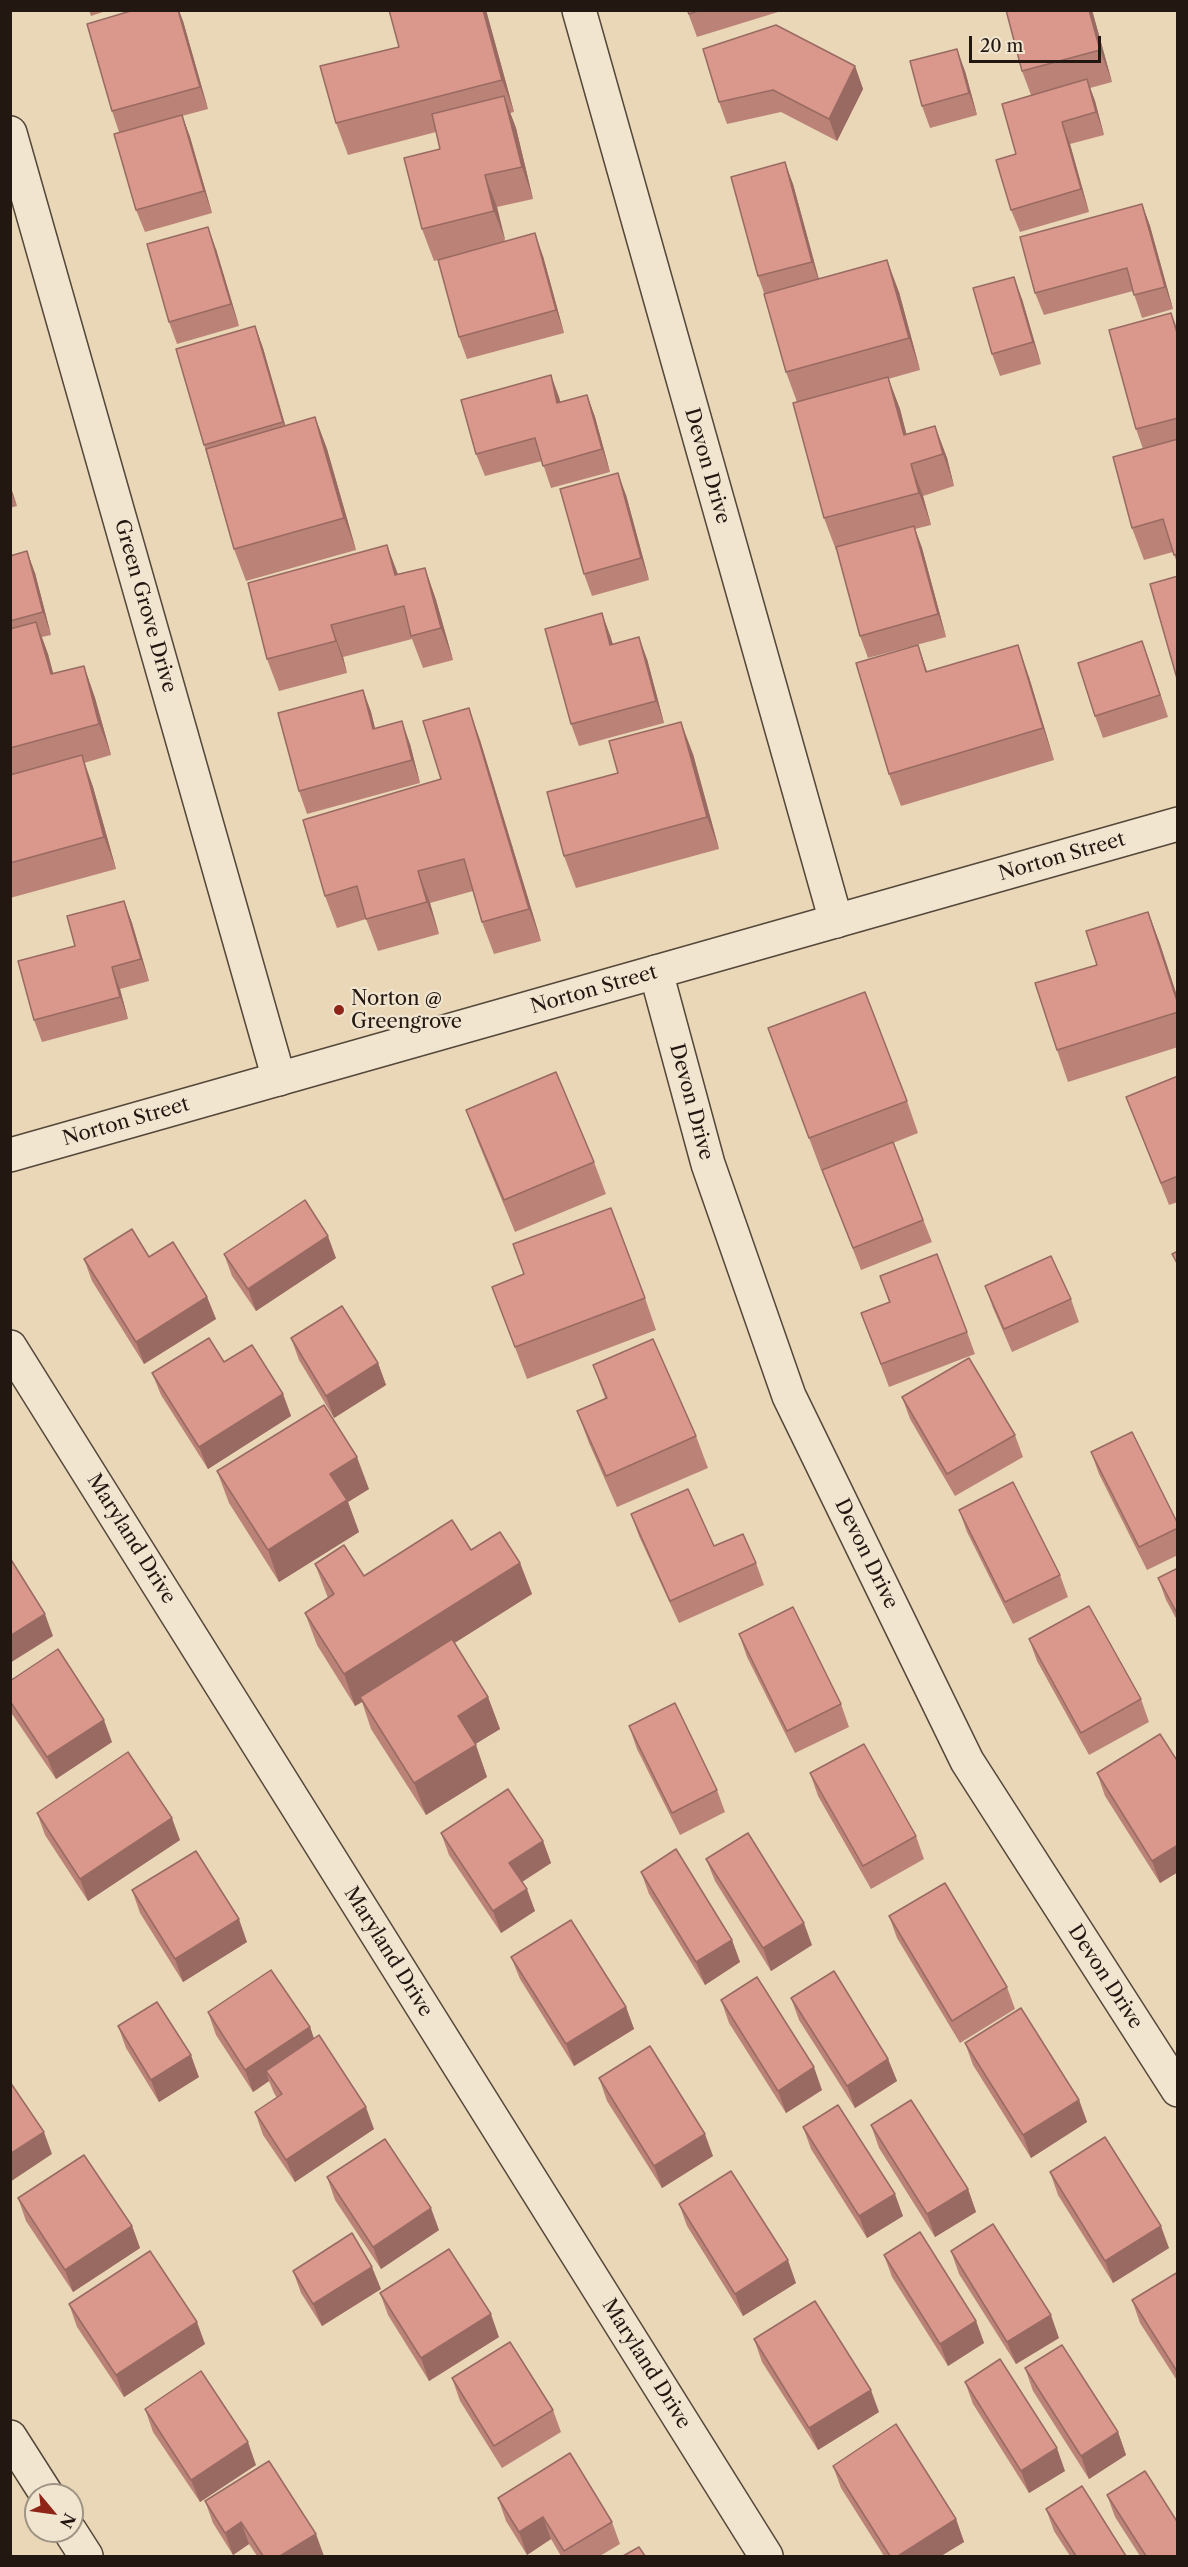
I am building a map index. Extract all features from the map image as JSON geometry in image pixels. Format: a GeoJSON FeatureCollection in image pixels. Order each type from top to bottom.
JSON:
{"type":"FeatureCollection","features":[{"type":"Feature","properties":{"kind":"street","name":"Devon Drive"},"geometry":{"type":"LineString","coordinates":[[579,10],[836,921]]}},
{"type":"Feature","properties":{"kind":"street","name":"Green Grove Drive"},"geometry":{"type":"LineString","coordinates":[[10,133],[279,1078]]}},
{"type":"Feature","properties":{"kind":"street","name":"Norton Street"},"geometry":{"type":"LineString","coordinates":[[10,1155],[1178,824]]}},
{"type":"Feature","properties":{"kind":"street","name":"Devon Drive"},"geometry":{"type":"LineString","coordinates":[[656,972],[708,1164],[789,1396],[967,1761],[1178,2090]]}},
{"type":"Feature","properties":{"kind":"street","name":"Maryland Drive"},"geometry":{"type":"LineString","coordinates":[[10,1347],[766,2556]]}},
{"type":"Feature","properties":{"kind":"street"},"geometry":{"type":"LineString","coordinates":[[10,2437],[39,2483]]}},
{"type":"Feature","properties":{"kind":"street"},"geometry":{"type":"LineString","coordinates":[[78,2543],[87,2556]]}},
{"type":"Feature","properties":{"kind":"building"},"geometry":{"type":"Polygon","coordinates":[[[134,10],[178,10],[200,87],[112,111],[87,24],[134,10]]]}},
{"type":"Feature","properties":{"kind":"building"},"geometry":{"type":"Polygon","coordinates":[[[389,10],[483,10],[502,80],[336,123],[320,66],[399,47],[389,10]]]}},
{"type":"Feature","properties":{"kind":"building"},"geometry":{"type":"Polygon","coordinates":[[[687,10],[701,10],[689,14],[687,10]]]}},
{"type":"Feature","properties":{"kind":"building"},"geometry":{"type":"Polygon","coordinates":[[[1006,10],[1089,10],[1100,50],[1022,71],[1006,10]]]}},
{"type":"Feature","properties":{"kind":"building"},"geometry":{"type":"Polygon","coordinates":[[[776,25],[855,66],[829,119],[773,90],[719,102],[703,49],[776,25]]]}},
{"type":"Feature","properties":{"kind":"building"},"geometry":{"type":"Polygon","coordinates":[[[957,49],[969,93],[922,106],[910,61],[957,49]]]}},
{"type":"Feature","properties":{"kind":"building"},"geometry":{"type":"Polygon","coordinates":[[[1087,79],[1096,112],[1062,122],[1081,189],[1011,210],[996,160],[1016,154],[1002,104],[1087,79]]]}},
{"type":"Feature","properties":{"kind":"building"},"geometry":{"type":"Polygon","coordinates":[[[504,96],[522,167],[485,175],[494,211],[422,229],[404,158],[440,149],[432,114],[504,96]]]}},
{"type":"Feature","properties":{"kind":"building"},"geometry":{"type":"Polygon","coordinates":[[[182,115],[204,191],[136,210],[114,134],[182,115]]]}},
{"type":"Feature","properties":{"kind":"building"},"geometry":{"type":"Polygon","coordinates":[[[785,162],[812,262],[758,276],[731,177],[785,162]]]}},
{"type":"Feature","properties":{"kind":"building"},"geometry":{"type":"Polygon","coordinates":[[[1142,204],[1165,287],[1134,295],[1127,268],[1035,293],[1020,237],[1142,204]]]}},
{"type":"Feature","properties":{"kind":"building"},"geometry":{"type":"Polygon","coordinates":[[[208,227],[231,304],[169,322],[147,244],[208,227]]]}},
{"type":"Feature","properties":{"kind":"building"},"geometry":{"type":"Polygon","coordinates":[[[535,233],[556,310],[459,337],[438,260],[535,233]]]}},
{"type":"Feature","properties":{"kind":"building"},"geometry":{"type":"Polygon","coordinates":[[[887,260],[909,338],[786,372],[764,294],[887,260]]]}},
{"type":"Feature","properties":{"kind":"building"},"geometry":{"type":"Polygon","coordinates":[[[1014,277],[1033,342],[992,354],[973,288],[1014,277]]]}},
{"type":"Feature","properties":{"kind":"building"},"geometry":{"type":"Polygon","coordinates":[[[1171,313],[1178,336],[1178,418],[1136,429],[1109,330],[1171,313]]]}},
{"type":"Feature","properties":{"kind":"building"},"geometry":{"type":"Polygon","coordinates":[[[255,326],[283,422],[204,445],[176,349],[255,326]]]}},
{"type":"Feature","properties":{"kind":"building"},"geometry":{"type":"Polygon","coordinates":[[[551,375],[557,403],[587,395],[602,449],[543,466],[535,438],[476,454],[461,400],[551,375]]]}},
{"type":"Feature","properties":{"kind":"building"},"geometry":{"type":"Polygon","coordinates":[[[888,377],[904,435],[935,426],[943,454],[911,464],[919,493],[824,518],[793,403],[888,377]]]}},
{"type":"Feature","properties":{"kind":"building"},"geometry":{"type":"Polygon","coordinates":[[[315,417],[344,518],[234,549],[206,449],[315,417]]]}},
{"type":"Feature","properties":{"kind":"building"},"geometry":{"type":"Polygon","coordinates":[[[1178,439],[1178,554],[1174,555],[1163,519],[1132,528],[1113,457],[1178,439]]]}},
{"type":"Feature","properties":{"kind":"building"},"geometry":{"type":"Polygon","coordinates":[[[618,473],[641,558],[584,574],[560,489],[618,473]]]}},
{"type":"Feature","properties":{"kind":"building"},"geometry":{"type":"Polygon","coordinates":[[[914,526],[938,614],[860,636],[836,547],[914,526]]]}},
{"type":"Feature","properties":{"kind":"building"},"geometry":{"type":"Polygon","coordinates":[[[387,545],[395,575],[425,568],[441,628],[411,636],[404,606],[331,625],[336,641],[267,659],[248,583],[387,545]]]}},
{"type":"Feature","properties":{"kind":"building"},"geometry":{"type":"Polygon","coordinates":[[[27,551],[43,612],[10,621],[10,556],[27,551]]]}},
{"type":"Feature","properties":{"kind":"building"},"geometry":{"type":"Polygon","coordinates":[[[1178,576],[1178,682],[1150,584],[1178,576]]]}},
{"type":"Feature","properties":{"kind":"building"},"geometry":{"type":"Polygon","coordinates":[[[602,613],[610,645],[639,637],[656,701],[571,724],[545,629],[602,613]]]}},
{"type":"Feature","properties":{"kind":"building"},"geometry":{"type":"Polygon","coordinates":[[[36,622],[51,674],[84,666],[99,724],[10,748],[10,629],[36,622]]]}},
{"type":"Feature","properties":{"kind":"building"},"geometry":{"type":"Polygon","coordinates":[[[1142,641],[1160,695],[1095,716],[1078,663],[1142,641]]]}},
{"type":"Feature","properties":{"kind":"building"},"geometry":{"type":"Polygon","coordinates":[[[918,645],[926,672],[1018,645],[1043,728],[889,774],[856,663],[918,645]]]}},
{"type":"Feature","properties":{"kind":"building"},"geometry":{"type":"Polygon","coordinates":[[[363,690],[373,729],[402,721],[412,760],[299,791],[278,713],[363,690]]]}},
{"type":"Feature","properties":{"kind":"building"},"geometry":{"type":"Polygon","coordinates":[[[469,708],[529,909],[482,922],[464,859],[418,871],[427,902],[366,919],[357,886],[325,896],[303,820],[441,779],[423,721],[469,708]]]}},
{"type":"Feature","properties":{"kind":"building"},"geometry":{"type":"Polygon","coordinates":[[[681,722],[707,817],[564,856],[547,792],[618,773],[609,741],[681,722]]]}},
{"type":"Feature","properties":{"kind":"building"},"geometry":{"type":"Polygon","coordinates":[[[82,755],[104,837],[10,863],[10,775],[82,755]]]}},
{"type":"Feature","properties":{"kind":"building"},"geometry":{"type":"Polygon","coordinates":[[[124,901],[141,959],[112,967],[120,997],[34,1020],[18,961],[75,946],[67,916],[124,901]]]}},
{"type":"Feature","properties":{"kind":"building"},"geometry":{"type":"Polygon","coordinates":[[[1148,912],[1178,1004],[1178,1012],[1057,1050],[1035,983],[1097,965],[1086,931],[1148,912]]]}},
{"type":"Feature","properties":{"kind":"building"},"geometry":{"type":"Polygon","coordinates":[[[865,992],[907,1101],[809,1138],[768,1028],[865,992]]]}},
{"type":"Feature","properties":{"kind":"building"},"geometry":{"type":"Polygon","coordinates":[[[556,1072],[594,1162],[504,1200],[466,1110],[556,1072]]]}},
{"type":"Feature","properties":{"kind":"building"},"geometry":{"type":"Polygon","coordinates":[[[1178,1076],[1178,1176],[1161,1183],[1126,1097],[1178,1076]]]}},
{"type":"Feature","properties":{"kind":"building"},"geometry":{"type":"Polygon","coordinates":[[[893,1142],[923,1220],[853,1248],[822,1170],[893,1142]]]}},
{"type":"Feature","properties":{"kind":"building"},"geometry":{"type":"Polygon","coordinates":[[[305,1200],[328,1236],[248,1289],[224,1254],[305,1200]]]}},
{"type":"Feature","properties":{"kind":"building"},"geometry":{"type":"Polygon","coordinates":[[[611,1208],[645,1298],[515,1347],[492,1287],[524,1274],[513,1244],[611,1208]]]}},
{"type":"Feature","properties":{"kind":"building"},"geometry":{"type":"Polygon","coordinates":[[[132,1229],[149,1257],[173,1242],[207,1297],[136,1342],[84,1259],[132,1229]]]}},
{"type":"Feature","properties":{"kind":"building"},"geometry":{"type":"Polygon","coordinates":[[[1178,1251],[1178,1265],[1172,1254],[1178,1251]]]}},
{"type":"Feature","properties":{"kind":"building"},"geometry":{"type":"Polygon","coordinates":[[[937,1254],[967,1332],[881,1364],[861,1313],[890,1302],[880,1276],[937,1254]]]}},
{"type":"Feature","properties":{"kind":"building"},"geometry":{"type":"Polygon","coordinates":[[[1051,1256],[1071,1299],[1004,1329],[985,1286],[1051,1256]]]}},
{"type":"Feature","properties":{"kind":"building"},"geometry":{"type":"Polygon","coordinates":[[[342,1306],[378,1363],[326,1396],[291,1338],[342,1306]]]}},
{"type":"Feature","properties":{"kind":"building"},"geometry":{"type":"Polygon","coordinates":[[[209,1338],[224,1362],[252,1345],[283,1394],[199,1447],[152,1373],[209,1338]]]}},
{"type":"Feature","properties":{"kind":"building"},"geometry":{"type":"Polygon","coordinates":[[[653,1339],[696,1436],[606,1476],[577,1411],[607,1398],[593,1365],[653,1339]]]}},
{"type":"Feature","properties":{"kind":"building"},"geometry":{"type":"Polygon","coordinates":[[[969,1358],[1015,1435],[947,1474],[902,1397],[969,1358]]]}},
{"type":"Feature","properties":{"kind":"building"},"geometry":{"type":"Polygon","coordinates":[[[324,1405],[357,1457],[330,1474],[347,1500],[268,1550],[217,1471],[324,1405]]]}},
{"type":"Feature","properties":{"kind":"building"},"geometry":{"type":"Polygon","coordinates":[[[1132,1432],[1178,1524],[1178,1528],[1139,1547],[1091,1452],[1132,1432]]]}},
{"type":"Feature","properties":{"kind":"building"},"geometry":{"type":"Polygon","coordinates":[[[1013,1482],[1060,1575],[1005,1602],[959,1510],[1013,1482]]]}},
{"type":"Feature","properties":{"kind":"building"},"geometry":{"type":"Polygon","coordinates":[[[688,1489],[714,1546],[743,1534],[756,1563],[670,1601],[631,1514],[688,1489]]]}},
{"type":"Feature","properties":{"kind":"building"},"geometry":{"type":"Polygon","coordinates":[[[452,1520],[471,1550],[500,1532],[520,1563],[344,1674],[305,1613],[334,1594],[315,1564],[344,1545],[364,1576],[452,1520]]]}},
{"type":"Feature","properties":{"kind":"building"},"geometry":{"type":"Polygon","coordinates":[[[10,1558],[45,1614],[10,1636],[10,1558]]]}},
{"type":"Feature","properties":{"kind":"building"},"geometry":{"type":"Polygon","coordinates":[[[1178,1568],[1178,1615],[1158,1578],[1178,1568]]]}},
{"type":"Feature","properties":{"kind":"building"},"geometry":{"type":"Polygon","coordinates":[[[1089,1606],[1141,1699],[1081,1733],[1029,1639],[1089,1606]]]}},
{"type":"Feature","properties":{"kind":"building"},"geometry":{"type":"Polygon","coordinates":[[[793,1607],[841,1704],[787,1731],[739,1634],[793,1607]]]}},
{"type":"Feature","properties":{"kind":"building"},"geometry":{"type":"Polygon","coordinates":[[[452,1639],[488,1697],[458,1716],[476,1745],[414,1783],[360,1697],[452,1639]]]}},
{"type":"Feature","properties":{"kind":"building"},"geometry":{"type":"Polygon","coordinates":[[[58,1649],[104,1720],[47,1757],[10,1701],[10,1681],[58,1649]]]}},
{"type":"Feature","properties":{"kind":"building"},"geometry":{"type":"Polygon","coordinates":[[[675,1703],[717,1790],[672,1813],[629,1726],[675,1703]]]}},
{"type":"Feature","properties":{"kind":"building"},"geometry":{"type":"Polygon","coordinates":[[[1160,1734],[1178,1762],[1178,1845],[1152,1861],[1097,1773],[1160,1734]]]}},
{"type":"Feature","properties":{"kind":"building"},"geometry":{"type":"Polygon","coordinates":[[[864,1744],[916,1836],[863,1866],[810,1773],[864,1744]]]}},
{"type":"Feature","properties":{"kind":"building"},"geometry":{"type":"Polygon","coordinates":[[[128,1752],[172,1818],[80,1879],[37,1813],[128,1752]]]}},
{"type":"Feature","properties":{"kind":"building"},"geometry":{"type":"Polygon","coordinates":[[[508,1789],[543,1841],[509,1863],[527,1889],[493,1911],[441,1833],[508,1789]]]}},
{"type":"Feature","properties":{"kind":"building"},"geometry":{"type":"Polygon","coordinates":[[[748,1833],[804,1923],[763,1948],[706,1859],[748,1833]]]}},
{"type":"Feature","properties":{"kind":"building"},"geometry":{"type":"Polygon","coordinates":[[[676,1849],[732,1940],[696,1962],[641,1872],[676,1849]]]}},
{"type":"Feature","properties":{"kind":"building"},"geometry":{"type":"Polygon","coordinates":[[[196,1851],[239,1919],[175,1959],[132,1890],[196,1851]]]}},
{"type":"Feature","properties":{"kind":"building"},"geometry":{"type":"Polygon","coordinates":[[[945,1883],[1007,1987],[952,2021],[889,1916],[945,1883]]]}},
{"type":"Feature","properties":{"kind":"building"},"geometry":{"type":"Polygon","coordinates":[[[571,1920],[626,2007],[566,2044],[511,1957],[571,1920]]]}},
{"type":"Feature","properties":{"kind":"building"},"geometry":{"type":"Polygon","coordinates":[[[271,1970],[310,2027],[245,2070],[208,2012],[271,1970]]]}},
{"type":"Feature","properties":{"kind":"building"},"geometry":{"type":"Polygon","coordinates":[[[834,1971],[888,2059],[847,2086],[791,1998],[834,1971]]]}},
{"type":"Feature","properties":{"kind":"building"},"geometry":{"type":"Polygon","coordinates":[[[757,1977],[814,2067],[778,2091],[721,2000],[757,1977]]]}},
{"type":"Feature","properties":{"kind":"building"},"geometry":{"type":"Polygon","coordinates":[[[157,2002],[191,2055],[151,2080],[118,2026],[157,2002]]]}},
{"type":"Feature","properties":{"kind":"building"},"geometry":{"type":"Polygon","coordinates":[[[1021,2008],[1079,2100],[1023,2135],[965,2043],[1021,2008]]]}},
{"type":"Feature","properties":{"kind":"building"},"geometry":{"type":"Polygon","coordinates":[[[319,2035],[366,2107],[286,2160],[255,2112],[282,2094],[266,2071],[319,2035]]]}},
{"type":"Feature","properties":{"kind":"building"},"geometry":{"type":"Polygon","coordinates":[[[650,2046],[705,2134],[654,2166],[599,2078],[650,2046]]]}},
{"type":"Feature","properties":{"kind":"building"},"geometry":{"type":"Polygon","coordinates":[[[10,2082],[44,2132],[10,2154],[10,2082]]]}},
{"type":"Feature","properties":{"kind":"building"},"geometry":{"type":"Polygon","coordinates":[[[911,2100],[968,2189],[927,2214],[871,2125],[911,2100]]]}},
{"type":"Feature","properties":{"kind":"building"},"geometry":{"type":"Polygon","coordinates":[[[838,2105],[895,2194],[859,2216],[803,2127],[838,2105]]]}},
{"type":"Feature","properties":{"kind":"building"},"geometry":{"type":"Polygon","coordinates":[[[1105,2137],[1161,2226],[1105,2261],[1050,2172],[1105,2137]]]}},
{"type":"Feature","properties":{"kind":"building"},"geometry":{"type":"Polygon","coordinates":[[[385,2139],[431,2208],[373,2247],[327,2177],[385,2139]]]}},
{"type":"Feature","properties":{"kind":"building"},"geometry":{"type":"Polygon","coordinates":[[[84,2155],[132,2226],[65,2270],[18,2198],[84,2155]]]}},
{"type":"Feature","properties":{"kind":"building"},"geometry":{"type":"Polygon","coordinates":[[[731,2171],[788,2260],[735,2294],[679,2204],[731,2171]]]}},
{"type":"Feature","properties":{"kind":"building"},"geometry":{"type":"Polygon","coordinates":[[[993,2224],[1051,2315],[1007,2342],[951,2251],[993,2224]]]}},
{"type":"Feature","properties":{"kind":"building"},"geometry":{"type":"Polygon","coordinates":[[[920,2232],[976,2321],[940,2344],[884,2255],[920,2232]]]}},
{"type":"Feature","properties":{"kind":"building"},"geometry":{"type":"Polygon","coordinates":[[[352,2233],[372,2267],[313,2304],[293,2271],[352,2233]]]}},
{"type":"Feature","properties":{"kind":"building"},"geometry":{"type":"Polygon","coordinates":[[[449,2249],[491,2314],[421,2358],[380,2293],[449,2249]]]}},
{"type":"Feature","properties":{"kind":"building"},"geometry":{"type":"Polygon","coordinates":[[[150,2251],[197,2322],[116,2375],[69,2304],[150,2251]]]}},
{"type":"Feature","properties":{"kind":"building"},"geometry":{"type":"Polygon","coordinates":[[[1178,2272],[1178,2373],[1132,2300],[1178,2272]]]}},
{"type":"Feature","properties":{"kind":"building"},"geometry":{"type":"Polygon","coordinates":[[[815,2301],[871,2390],[809,2428],[754,2339],[815,2301]]]}},
{"type":"Feature","properties":{"kind":"building"},"geometry":{"type":"Polygon","coordinates":[[[510,2342],[553,2410],[494,2446],[452,2378],[510,2342]]]}},
{"type":"Feature","properties":{"kind":"building"},"geometry":{"type":"Polygon","coordinates":[[[1062,2345],[1118,2432],[1081,2456],[1025,2368],[1062,2345]]]}},
{"type":"Feature","properties":{"kind":"building"},"geometry":{"type":"Polygon","coordinates":[[[1000,2359],[1057,2448],[1021,2471],[965,2382],[1000,2359]]]}},
{"type":"Feature","properties":{"kind":"building"},"geometry":{"type":"Polygon","coordinates":[[[201,2371],[248,2442],[191,2480],[145,2409],[201,2371]]]}},
{"type":"Feature","properties":{"kind":"building"},"geometry":{"type":"Polygon","coordinates":[[[896,2424],[956,2519],[898,2556],[890,2556],[833,2466],[896,2424]]]}},
{"type":"Feature","properties":{"kind":"building"},"geometry":{"type":"Polygon","coordinates":[[[570,2453],[612,2522],[564,2551],[543,2517],[519,2532],[498,2498],[570,2453]]]}},
{"type":"Feature","properties":{"kind":"building"},"geometry":{"type":"Polygon","coordinates":[[[269,2461],[316,2534],[280,2556],[263,2556],[241,2522],[225,2533],[205,2501],[269,2461]]]}},
{"type":"Feature","properties":{"kind":"building"},"geometry":{"type":"Polygon","coordinates":[[[1145,2471],[1178,2523],[1178,2556],[1146,2556],[1107,2495],[1145,2471]]]}},
{"type":"Feature","properties":{"kind":"building"},"geometry":{"type":"Polygon","coordinates":[[[1082,2486],[1126,2556],[1076,2556],[1046,2509],[1082,2486]]]}},
{"type":"Feature","properties":{"kind":"building"},"geometry":{"type":"Polygon","coordinates":[[[639,2547],[645,2556],[623,2556],[639,2547]]]}},
{"type":"Feature","properties":{"kind":"place","name":"Norton @ Greengrove"},"geometry":{"type":"Point","coordinates":[339,1010]}}]}
